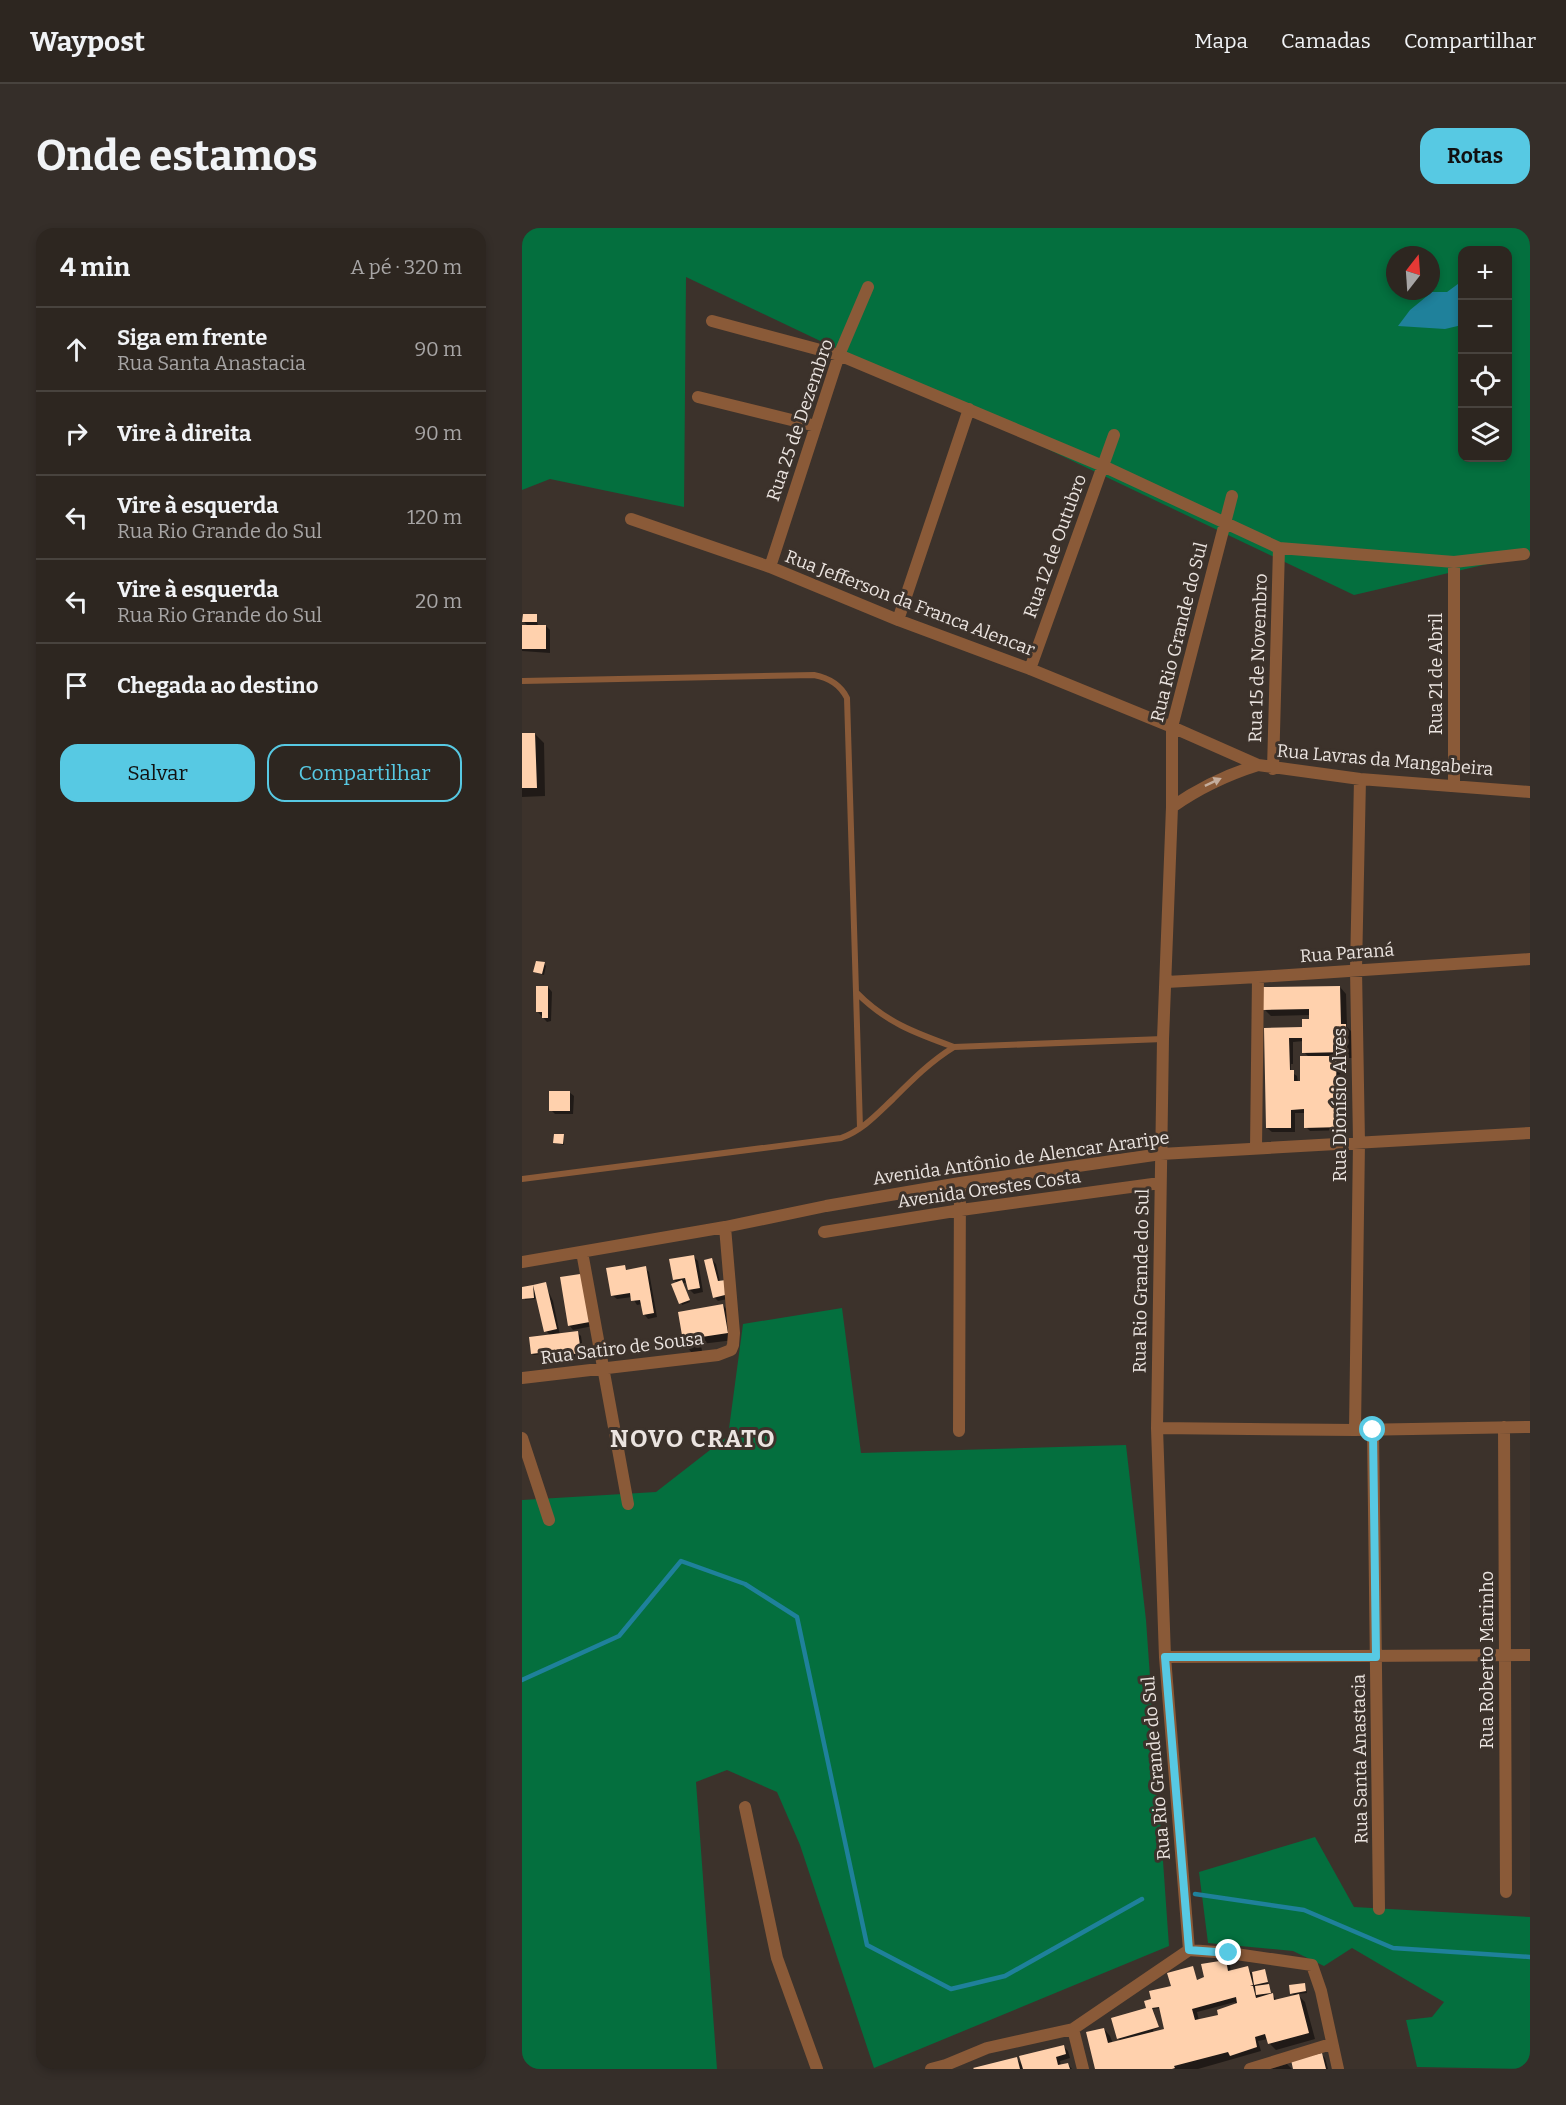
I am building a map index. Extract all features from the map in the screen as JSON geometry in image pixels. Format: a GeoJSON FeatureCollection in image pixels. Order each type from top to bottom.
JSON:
{"type":"FeatureCollection","features":[{"type":"Feature","properties":{"kind":"street","name":"Rua 25 de Dezembro"},"geometry":{"type":"LineString","coordinates":[[770,567],[839,355],[868,287]]}},
{"type":"Feature","properties":{"kind":"street"},"geometry":{"type":"LineString","coordinates":[[712,321],[839,355],[1103,466],[1280,548],[1454,562],[1524,554]]}},
{"type":"Feature","properties":{"kind":"street"},"geometry":{"type":"LineString","coordinates":[[698,397],[816,426]]}},
{"type":"Feature","properties":{"kind":"street"},"geometry":{"type":"LineString","coordinates":[[898,620],[969,410]]}},
{"type":"Feature","properties":{"kind":"street","name":"Rua 12 de Outubro"},"geometry":{"type":"LineString","coordinates":[[1030,669],[1114,435]]}},
{"type":"Feature","properties":{"kind":"street","name":"Rua Rio Grande do Sul"},"geometry":{"type":"LineString","coordinates":[[1189,1950],[1165,1657],[1157,1428],[1163,1039],[1172,807],[1172,728],[1232,496]]}},
{"type":"Feature","properties":{"kind":"street","name":"Rua Jefferson da Franca Alencar"},"geometry":{"type":"LineString","coordinates":[[631,519],[770,567],[898,620],[1030,669],[1172,728]]}},
{"type":"Feature","properties":{"kind":"street","name":"Rua 15 de Novembro"},"geometry":{"type":"LineString","coordinates":[[1273,769],[1280,548]]}},
{"type":"Feature","properties":{"kind":"street","name":"Rua 21 de Abril"},"geometry":{"type":"LineString","coordinates":[[1454,562],[1454,786]]}},
{"type":"Feature","properties":{"kind":"street","name":"Rua Lavras da Mangabeira"},"geometry":{"type":"LineString","coordinates":[[1172,728],[1258,765],[1273,769],[1360,779],[1530,792]]}},
{"type":"Feature","properties":{"kind":"street"},"geometry":{"type":"LineString","coordinates":[[1172,807],[1202,787],[1231,773],[1258,765]]}},
{"type":"Feature","properties":{"kind":"street","name":"Rua Dionísio Alves"},"geometry":{"type":"LineString","coordinates":[[1355,1430],[1359,1142],[1356,969],[1360,779]]}},
{"type":"Feature","properties":{"kind":"street","name":"Rua Paraná"},"geometry":{"type":"LineString","coordinates":[[1166,982],[1530,959]]}},
{"type":"Feature","properties":{"kind":"street"},"geometry":{"type":"LineString","coordinates":[[1256,1149],[1258,977]]}},
{"type":"Feature","properties":{"kind":"street","name":"Avenida Antônio de Alencar Araripe"},"geometry":{"type":"LineString","coordinates":[[522,1262],[960,1183],[1161,1154],[1530,1133]]}},
{"type":"Feature","properties":{"kind":"street","name":"Avenida Orestes Costa"},"geometry":{"type":"LineString","coordinates":[[824,1232],[1160,1182]]}},
{"type":"Feature","properties":{"kind":"street"},"geometry":{"type":"LineString","coordinates":[[959,1431],[960,1183]]}},
{"type":"Feature","properties":{"kind":"street","name":"Rua Satiro de Sousa"},"geometry":{"type":"LineString","coordinates":[[522,1378],[726,1354],[733,1345],[734,1333],[725,1227]]}},
{"type":"Feature","properties":{"kind":"street"},"geometry":{"type":"LineString","coordinates":[[582,1252],[628,1504]]}},
{"type":"Feature","properties":{"kind":"street","name":"Rua Roberto Marinho"},"geometry":{"type":"LineString","coordinates":[[1504,1427],[1506,1892]]}},
{"type":"Feature","properties":{"kind":"street"},"geometry":{"type":"LineString","coordinates":[[1157,1428],[1373,1430],[1530,1427]]}},
{"type":"Feature","properties":{"kind":"street","name":"Rua Santa Anastacia"},"geometry":{"type":"LineString","coordinates":[[1373,1430],[1379,1909]]}},
{"type":"Feature","properties":{"kind":"street"},"geometry":{"type":"LineString","coordinates":[[522,1438],[549,1520]]}},
{"type":"Feature","properties":{"kind":"street"},"geometry":{"type":"LineString","coordinates":[[1165,1657],[1530,1654]]}},
{"type":"Feature","properties":{"kind":"street"},"geometry":{"type":"LineString","coordinates":[[745,1807],[777,1958],[817,2069]]}},
{"type":"Feature","properties":{"kind":"street"},"geometry":{"type":"LineString","coordinates":[[931,2069],[947,2067],[987,2048],[1073,2029],[1189,1950],[1229,1953],[1312,1965],[1321,1991],[1338,2069]]}},
{"type":"Feature","properties":{"kind":"street"},"geometry":{"type":"LineString","coordinates":[[1073,2029],[1083,2069]]}},
{"type":"Feature","properties":{"kind":"street"},"geometry":{"type":"LineString","coordinates":[[1251,2069],[1331,2044]]}},
{"type":"Feature","properties":{"kind":"lane"},"geometry":{"type":"LineString","coordinates":[[522,681],[814,675],[828,678],[837,684],[847,698],[860,1128]]}},
{"type":"Feature","properties":{"kind":"lane"},"geometry":{"type":"LineString","coordinates":[[856,992],[874,1010],[888,1019],[911,1031],[954,1047],[1163,1039]]}},
{"type":"Feature","properties":{"kind":"lane"},"geometry":{"type":"LineString","coordinates":[[522,1179],[833,1140],[848,1136],[876,1117],[930,1063],[954,1047]]}},
{"type":"Feature","properties":{"kind":"green space"},"geometry":{"type":"Polygon","coordinates":[[[522,228],[1530,228],[1530,554],[1354,595],[686,277],[684,507],[550,479],[522,490],[522,228]]]}},
{"type":"Feature","properties":{"kind":"green space"},"geometry":{"type":"Polygon","coordinates":[[[842,1308],[861,1453],[1126,1445],[1146,1620],[1169,1946],[874,2068],[800,1845],[777,1792],[727,1770],[696,1782],[717,2069],[522,2069],[522,1500],[656,1492],[728,1436],[743,1324],[842,1308]]]}},
{"type":"Feature","properties":{"kind":"green space"},"geometry":{"type":"Polygon","coordinates":[[[1315,1837],[1354,1907],[1530,1917],[1530,2069],[1417,2067],[1406,2020],[1432,2017],[1444,2002],[1352,1948],[1324,1966],[1293,1951],[1208,1943],[1199,1872],[1315,1837]]]}},
{"type":"Feature","properties":{"kind":"water"},"geometry":{"type":"Polygon","coordinates":[[[1458,284],[1458,326],[1445,329],[1398,326],[1410,310],[1422,300],[1440,300],[1440,292],[1447,292],[1458,284]]]}},
{"type":"Feature","properties":{"kind":"building"},"geometry":{"type":"Polygon","coordinates":[[[523,614],[537,614],[537,622],[522,622],[523,614]]]}},
{"type":"Feature","properties":{"kind":"building"},"geometry":{"type":"Polygon","coordinates":[[[522,625],[546,625],[546,649],[522,649],[522,625]]]}},
{"type":"Feature","properties":{"kind":"building"},"geometry":{"type":"Polygon","coordinates":[[[522,733],[535,733],[537,788],[522,788],[522,733]]]}},
{"type":"Feature","properties":{"kind":"building"},"geometry":{"type":"Polygon","coordinates":[[[536,961],[545,962],[542,974],[533,972],[536,961]]]}},
{"type":"Feature","properties":{"kind":"building"},"geometry":{"type":"Polygon","coordinates":[[[536,986],[548,986],[548,1018],[542,1018],[542,1012],[536,1012],[536,986]]]}},
{"type":"Feature","properties":{"kind":"building"},"geometry":{"type":"Polygon","coordinates":[[[1340,986],[1341,1024],[1346,1024],[1347,1052],[1302,1053],[1302,1038],[1289,1038],[1290,1070],[1294,1070],[1294,1081],[1300,1081],[1300,1056],[1337,1056],[1336,1081],[1343,1081],[1343,1127],[1304,1128],[1304,1109],[1291,1110],[1291,1128],[1266,1128],[1264,1028],[1302,1027],[1302,1019],[1309,1019],[1309,1009],[1263,1010],[1263,987],[1340,986]]]}},
{"type":"Feature","properties":{"kind":"building"},"geometry":{"type":"Polygon","coordinates":[[[549,1091],[570,1091],[570,1111],[549,1111],[549,1091]]]}},
{"type":"Feature","properties":{"kind":"building"},"geometry":{"type":"Polygon","coordinates":[[[554,1134],[564,1134],[563,1144],[553,1143],[554,1134]]]}},
{"type":"Feature","properties":{"kind":"building"},"geometry":{"type":"Polygon","coordinates":[[[694,1255],[700,1288],[688,1290],[685,1278],[673,1280],[669,1259],[694,1255]]]}},
{"type":"Feature","properties":{"kind":"building"},"geometry":{"type":"Polygon","coordinates":[[[712,1258],[718,1281],[726,1280],[729,1294],[713,1298],[704,1260],[712,1258]]]}},
{"type":"Feature","properties":{"kind":"building"},"geometry":{"type":"Polygon","coordinates":[[[625,1265],[626,1270],[646,1266],[654,1313],[643,1315],[640,1300],[631,1301],[630,1293],[611,1296],[606,1268],[625,1265]]]}},
{"type":"Feature","properties":{"kind":"building"},"geometry":{"type":"Polygon","coordinates":[[[587,1273],[595,1321],[568,1326],[560,1277],[587,1273]]]}},
{"type":"Feature","properties":{"kind":"building"},"geometry":{"type":"Polygon","coordinates":[[[682,1280],[690,1300],[679,1304],[671,1284],[682,1280]]]}},
{"type":"Feature","properties":{"kind":"building"},"geometry":{"type":"Polygon","coordinates":[[[546,1282],[557,1329],[544,1332],[533,1285],[546,1282]]]}},
{"type":"Feature","properties":{"kind":"building"},"geometry":{"type":"Polygon","coordinates":[[[533,1285],[534,1298],[522,1299],[522,1287],[533,1285]]]}},
{"type":"Feature","properties":{"kind":"building"},"geometry":{"type":"Polygon","coordinates":[[[723,1304],[728,1333],[695,1338],[696,1345],[684,1347],[678,1312],[723,1304]]]}},
{"type":"Feature","properties":{"kind":"building"},"geometry":{"type":"Polygon","coordinates":[[[578,1331],[581,1353],[548,1357],[547,1352],[531,1354],[529,1337],[578,1331]]]}},
{"type":"Feature","properties":{"kind":"building"},"geometry":{"type":"Polygon","coordinates":[[[1226,1960],[1228,1971],[1248,1966],[1253,1985],[1250,1986],[1253,1986],[1256,1998],[1273,1993],[1274,2000],[1299,1994],[1309,2033],[1268,2044],[1265,2034],[1255,2037],[1257,2047],[1230,2056],[1228,2052],[1174,2066],[1175,2068],[1172,2069],[1095,2069],[1086,2032],[1104,2028],[1108,2043],[1164,2029],[1159,2007],[1152,2008],[1159,2027],[1117,2039],[1111,2018],[1146,2008],[1144,2001],[1151,1999],[1149,1991],[1171,1986],[1167,1973],[1193,1966],[1197,1980],[1204,1977],[1201,1964],[1226,1960]],[[1236,1997],[1192,2009],[1195,2020],[1218,2015],[1217,2010],[1237,2003],[1236,1997]]]}},
{"type":"Feature","properties":{"kind":"building"},"geometry":{"type":"Polygon","coordinates":[[[1265,1969],[1268,1982],[1254,1985],[1252,1972],[1265,1969]]]}},
{"type":"Feature","properties":{"kind":"building"},"geometry":{"type":"Polygon","coordinates":[[[1305,1983],[1306,1991],[1290,1994],[1289,1985],[1305,1983]]]}},
{"type":"Feature","properties":{"kind":"building"},"geometry":{"type":"Polygon","coordinates":[[[1269,1984],[1271,1993],[1256,1995],[1255,1986],[1269,1984]]]}},
{"type":"Feature","properties":{"kind":"building"},"geometry":{"type":"Polygon","coordinates":[[[1064,2045],[1066,2054],[1056,2057],[1058,2065],[1068,2063],[1070,2069],[1023,2069],[1019,2056],[1064,2045]]]}},
{"type":"Feature","properties":{"kind":"building"},"geometry":{"type":"Polygon","coordinates":[[[1322,2053],[1326,2069],[1293,2069],[1291,2060],[1322,2053]]]}},
{"type":"Feature","properties":{"kind":"building"},"geometry":{"type":"Polygon","coordinates":[[[1017,2057],[1020,2069],[973,2068],[1017,2057]]]}},
{"type":"Feature","properties":{"kind":"waterway"},"geometry":{"type":"LineString","coordinates":[[522,1680],[619,1636],[681,1561],[745,1584],[797,1617],[867,1945],[951,1989],[1005,1976],[1142,1899]]}},
{"type":"Feature","properties":{"kind":"waterway"},"geometry":{"type":"LineString","coordinates":[[1195,1894],[1304,1910],[1393,1948],[1530,1957]]}},
{"type":"Feature","properties":{"kind":"district","name":"NOVO CRATO"},"geometry":{"type":"Point","coordinates":[693,1439]}},
{"type":"Feature","properties":{"kind":"route"},"geometry":{"type":"LineString","coordinates":[[1229,1953],[1189,1950],[1165,1657],[1376,1657],[1373,1430]]}}]}
